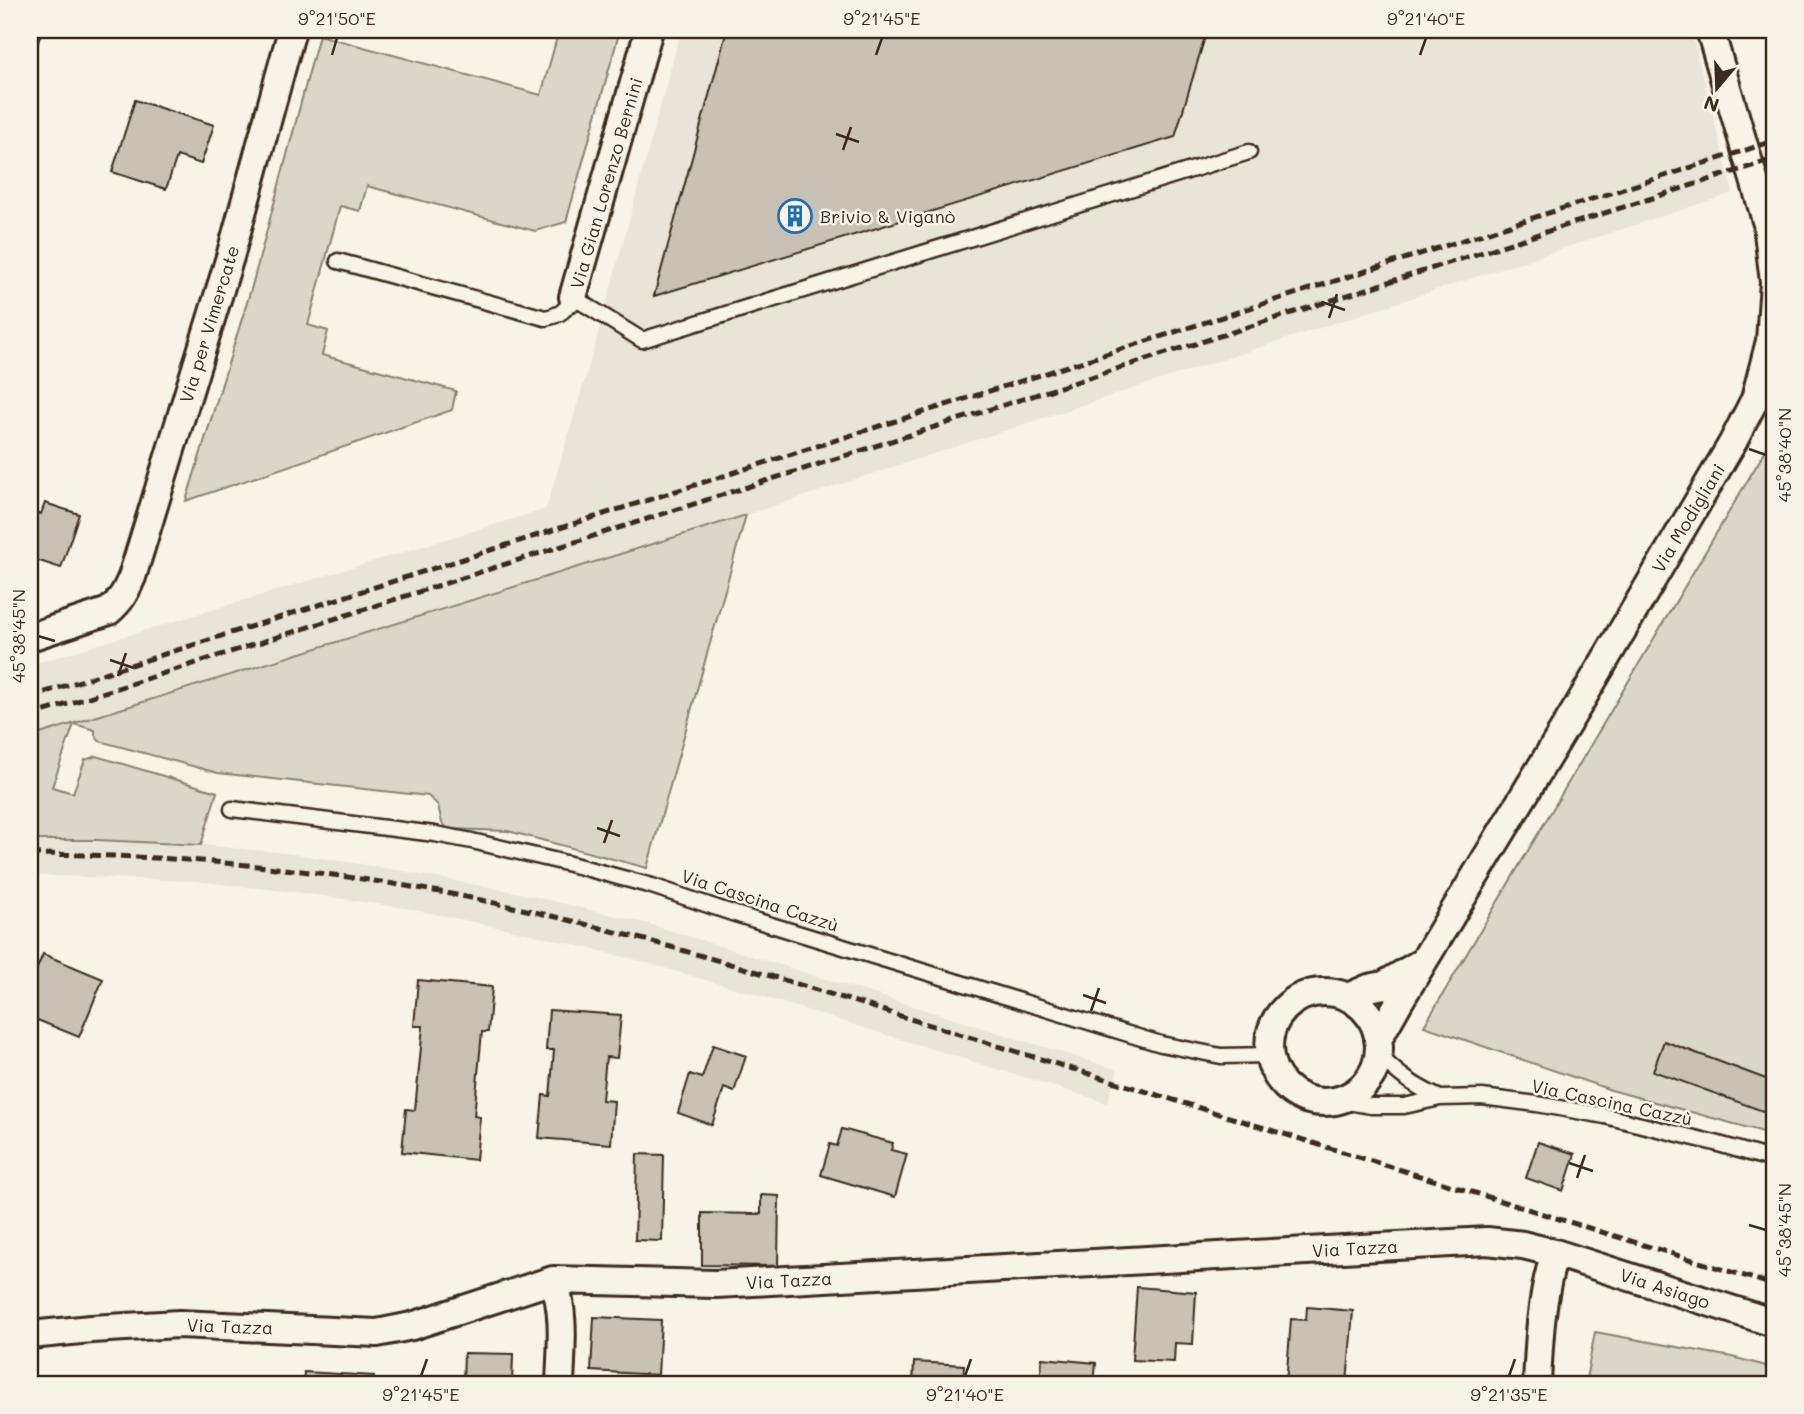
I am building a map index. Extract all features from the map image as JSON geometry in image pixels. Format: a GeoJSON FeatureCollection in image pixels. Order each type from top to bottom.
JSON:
{"type":"FeatureCollection","features":[{"type":"Feature","properties":{"kind":"street","name":"Via per Vimercate"},"geometry":{"type":"LineString","coordinates":[[30,637],[109,611],[119,603],[132,577],[230,257],[292,30]]}},
{"type":"Feature","properties":{"kind":"street","name":"Via Gian Lorenzo Bernini"},"geometry":{"type":"LineString","coordinates":[[573,297],[649,30]]}},
{"type":"Feature","properties":{"kind":"street","name":"Via Modigliani"},"geometry":{"type":"LineString","coordinates":[[1336,1100],[1359,1089],[1368,1079],[1375,1067],[1378,1047],[1423,962],[1726,454],[1755,399],[1770,341],[1774,282],[1767,224],[1710,30]]}},
{"type":"Feature","properties":{"kind":"street","name":"Via Modigliani"},"geometry":{"type":"LineString","coordinates":[[1269,1055],[1269,1037],[1274,1021],[1284,1008],[1298,998],[1315,992],[1332,992],[1348,997],[1384,985],[1423,962]]}},
{"type":"Feature","properties":{"kind":"street"},"geometry":{"type":"LineString","coordinates":[[1348,997],[1359,1004],[1375,1026],[1378,1047]]}},
{"type":"Feature","properties":{"kind":"street"},"geometry":{"type":"LineString","coordinates":[[1269,1055],[1281,1082],[1293,1092],[1306,1099],[1321,1102],[1336,1100]]}},
{"type":"Feature","properties":{"kind":"street","name":"Via Tazza"},"geometry":{"type":"LineString","coordinates":[[30,1335],[178,1324],[377,1333],[412,1326],[553,1280],[716,1284],[1487,1241],[1523,1245],[1555,1253]]}},
{"type":"Feature","properties":{"kind":"street"},"geometry":{"type":"LineString","coordinates":[[1536,1384],[1541,1314],[1555,1253]]}},
{"type":"Feature","properties":{"kind":"street","name":"Via Asiago"},"geometry":{"type":"LineString","coordinates":[[1555,1253],[1774,1323]]}},
{"type":"Feature","properties":{"kind":"street"},"geometry":{"type":"LineString","coordinates":[[553,1280],[558,1294],[562,1341],[560,1384]]}},
{"type":"Feature","properties":{"kind":"lane"},"geometry":{"type":"LineString","coordinates":[[573,297],[642,340],[1250,152]]}},
{"type":"Feature","properties":{"kind":"lane","name":"Via Gian Lorenzo Bernini"},"geometry":{"type":"LineString","coordinates":[[338,261],[545,318],[556,316],[566,309],[573,297]]}},
{"type":"Feature","properties":{"kind":"lane","name":"Via Cascina Cazzù"},"geometry":{"type":"LineString","coordinates":[[232,809],[435,834],[570,864],[652,886],[735,914],[1161,1044],[1221,1056],[1269,1055]]}},
{"type":"Feature","properties":{"kind":"lane","name":"Via Cascina Cazzù"},"geometry":{"type":"LineString","coordinates":[[1378,1047],[1388,1065],[1415,1087],[1440,1098]]}},
{"type":"Feature","properties":{"kind":"lane","name":"Via Cascina Cazzù"},"geometry":{"type":"LineString","coordinates":[[1336,1100],[1404,1106],[1440,1098],[1482,1097],[1537,1104],[1605,1116],[1774,1160]]}},
{"type":"Feature","properties":{"kind":"shaded area"},"geometry":{"type":"Polygon","coordinates":[[[559,30],[620,30],[566,222],[535,231],[367,186],[360,211],[340,206],[308,325],[328,331],[322,355],[456,391],[452,410],[186,501],[252,286],[319,35],[541,95],[559,30]]]}},
{"type":"Feature","properties":{"kind":"shaded area"},"geometry":{"type":"Polygon","coordinates":[[[681,30],[1691,30],[1733,193],[746,515],[30,737],[30,665],[546,509],[594,349],[681,30]]]}},
{"type":"Feature","properties":{"kind":"shaded area"},"geometry":{"type":"Polygon","coordinates":[[[1774,436],[1774,1135],[1611,1090],[1424,1026],[1774,436]]]}},
{"type":"Feature","properties":{"kind":"shaded area"},"geometry":{"type":"Polygon","coordinates":[[[746,515],[647,868],[508,831],[448,829],[442,823],[438,805],[428,796],[218,773],[99,741],[95,730],[74,724],[52,787],[73,793],[85,760],[96,756],[217,792],[201,845],[30,840],[30,737],[746,515]]]}},
{"type":"Feature","properties":{"kind":"shaded area"},"geometry":{"type":"Polygon","coordinates":[[[30,840],[201,845],[286,853],[380,867],[519,893],[649,924],[1118,1070],[1107,1103],[758,995],[640,961],[527,933],[411,909],[303,893],[195,881],[30,875],[30,840]]]}},
{"type":"Feature","properties":{"kind":"shaded area"},"geometry":{"type":"Polygon","coordinates":[[[1595,1332],[1732,1357],[1774,1368],[1774,1384],[1585,1384],[1595,1332]]]}},
{"type":"Feature","properties":{"kind":"building"},"geometry":{"type":"Polygon","coordinates":[[[30,30],[42,30],[30,67],[30,30]]]}},
{"type":"Feature","properties":{"kind":"building","name":"Brivio & Viganò"},"geometry":{"type":"Polygon","coordinates":[[[727,30],[1207,30],[1175,137],[654,296],[727,30]]]}},
{"type":"Feature","properties":{"kind":"building"},"geometry":{"type":"Polygon","coordinates":[[[135,100],[214,125],[201,164],[177,156],[166,189],[112,172],[135,100]]]}},
{"type":"Feature","properties":{"kind":"building"},"geometry":{"type":"Polygon","coordinates":[[[45,503],[79,514],[61,568],[30,558],[30,510],[41,514],[45,503]]]}},
{"type":"Feature","properties":{"kind":"building"},"geometry":{"type":"Polygon","coordinates":[[[43,954],[103,979],[79,1037],[30,1017],[30,985],[43,954]]]}},
{"type":"Feature","properties":{"kind":"building"},"geometry":{"type":"Polygon","coordinates":[[[418,980],[492,987],[488,1032],[482,1032],[474,1116],[480,1117],[476,1160],[402,1152],[406,1109],[415,1110],[423,1026],[414,1026],[418,980]]]}},
{"type":"Feature","properties":{"kind":"building"},"geometry":{"type":"Polygon","coordinates":[[[549,1010],[621,1015],[617,1058],[606,1057],[602,1100],[614,1101],[611,1144],[539,1138],[543,1095],[550,1096],[554,1050],[546,1050],[549,1010]]]}},
{"type":"Feature","properties":{"kind":"building"},"geometry":{"type":"Polygon","coordinates":[[[1664,1041],[1774,1082],[1771,1114],[1653,1071],[1664,1041]]]}},
{"type":"Feature","properties":{"kind":"building"},"geometry":{"type":"Polygon","coordinates":[[[713,1045],[746,1056],[734,1092],[724,1088],[712,1125],[678,1113],[690,1074],[702,1078],[713,1045]]]}},
{"type":"Feature","properties":{"kind":"building"},"geometry":{"type":"Polygon","coordinates":[[[842,1129],[893,1143],[891,1150],[907,1154],[895,1197],[821,1175],[830,1144],[837,1146],[842,1129]]]}},
{"type":"Feature","properties":{"kind":"building"},"geometry":{"type":"Polygon","coordinates":[[[1538,1142],[1575,1154],[1563,1191],[1526,1178],[1538,1142]]]}},
{"type":"Feature","properties":{"kind":"building"},"geometry":{"type":"Polygon","coordinates":[[[637,1154],[664,1155],[662,1241],[635,1240],[637,1154]]]}},
{"type":"Feature","properties":{"kind":"building"},"geometry":{"type":"Polygon","coordinates":[[[761,1195],[779,1196],[778,1266],[702,1265],[702,1213],[761,1214],[761,1195]]]}},
{"type":"Feature","properties":{"kind":"building"},"geometry":{"type":"Polygon","coordinates":[[[1137,1287],[1196,1292],[1193,1344],[1175,1343],[1174,1362],[1132,1360],[1137,1287]]]}},
{"type":"Feature","properties":{"kind":"building"},"geometry":{"type":"Polygon","coordinates":[[[1307,1307],[1353,1311],[1347,1384],[1286,1384],[1291,1319],[1306,1320],[1307,1307]]]}},
{"type":"Feature","properties":{"kind":"building"},"geometry":{"type":"Polygon","coordinates":[[[594,1317],[661,1320],[658,1375],[591,1371],[594,1317]]]}},
{"type":"Feature","properties":{"kind":"building"},"geometry":{"type":"Polygon","coordinates":[[[464,1353],[513,1354],[512,1384],[463,1384],[464,1353]]]}},
{"type":"Feature","properties":{"kind":"building"},"geometry":{"type":"Polygon","coordinates":[[[1042,1358],[1096,1363],[1094,1384],[1040,1384],[1042,1358]]]}},
{"type":"Feature","properties":{"kind":"building"},"geometry":{"type":"Polygon","coordinates":[[[914,1362],[964,1365],[963,1384],[913,1384],[914,1362]]]}},
{"type":"Feature","properties":{"kind":"building"},"geometry":{"type":"Polygon","coordinates":[[[304,1372],[374,1376],[374,1384],[303,1384],[304,1372]]]}},
{"type":"Feature","properties":{"kind":"railway"},"geometry":{"type":"LineString","coordinates":[[30,697],[1774,141]]}},
{"type":"Feature","properties":{"kind":"railway"},"geometry":{"type":"LineString","coordinates":[[30,716],[1774,159]]}},
{"type":"Feature","properties":{"kind":"railway"},"geometry":{"type":"LineString","coordinates":[[30,854],[141,857],[307,872],[416,888],[541,913],[748,969],[1774,1285]]}},
{"type":"Feature","properties":{"kind":"place","name":"Brivio & Viganò"},"geometry":{"type":"Point","coordinates":[795,216]}}]}
